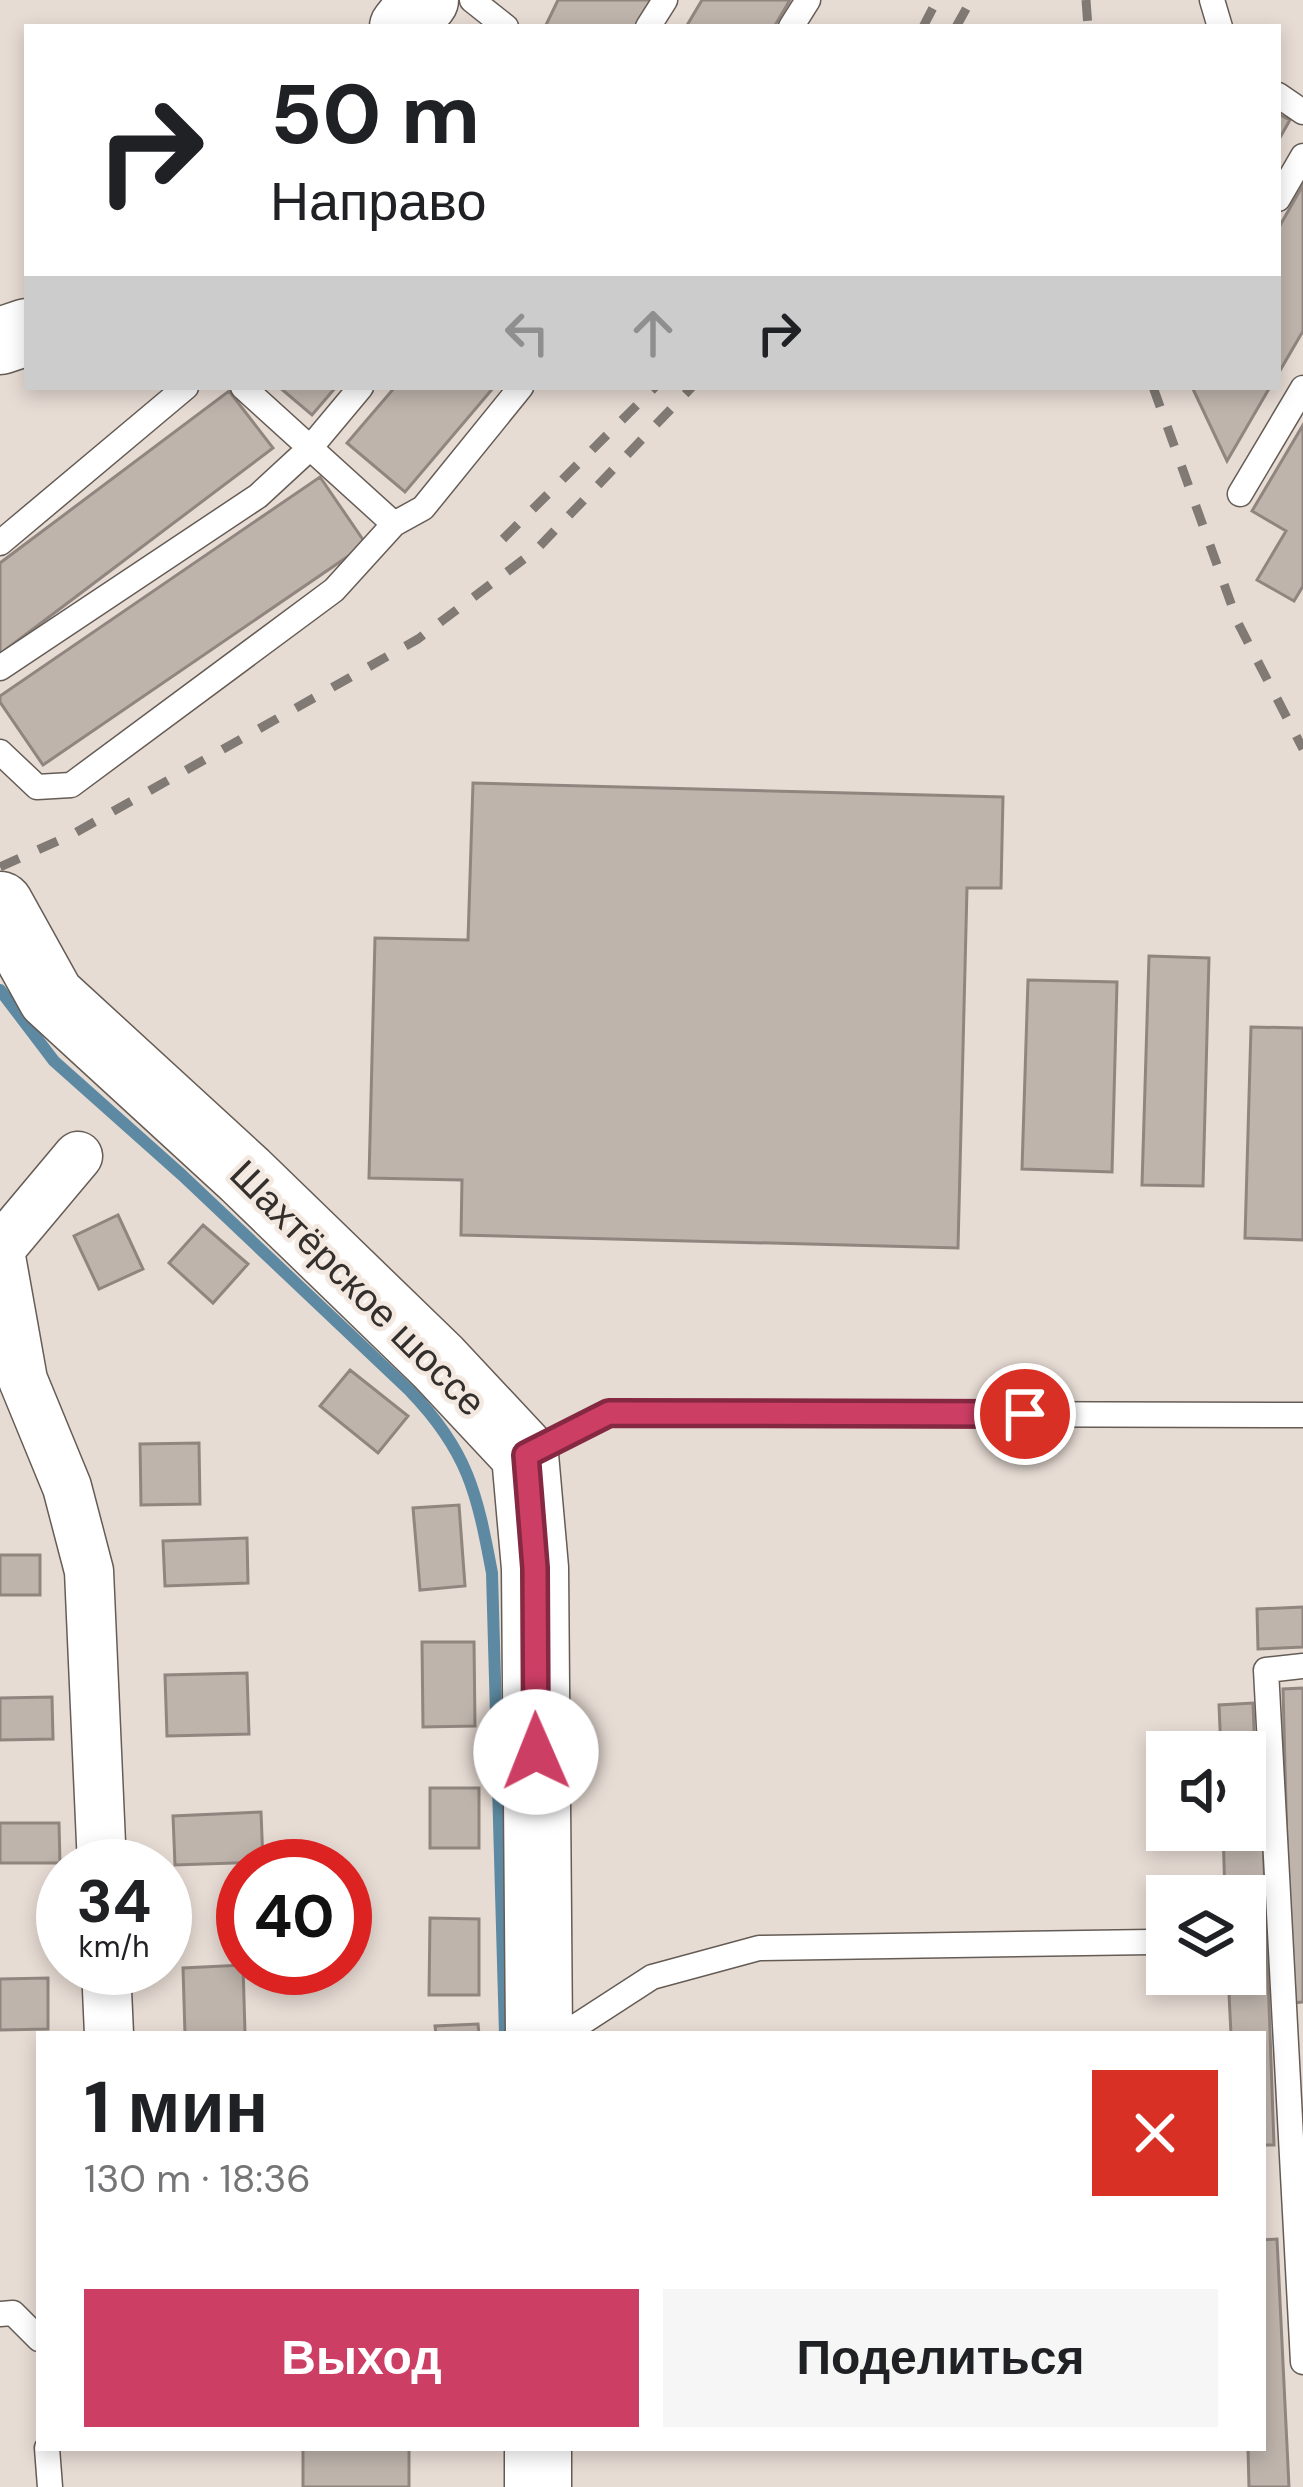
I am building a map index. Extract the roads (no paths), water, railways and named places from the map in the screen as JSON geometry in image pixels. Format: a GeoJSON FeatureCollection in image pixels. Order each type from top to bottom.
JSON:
{"type":"FeatureCollection","features":[{"type":"Feature","properties":{"kind":"street"},"geometry":{"type":"LineString","coordinates":[[405,24],[425,0]]}},
{"type":"Feature","properties":{"kind":"street","name":"Шахтёрское шоссе"},"geometry":{"type":"LineString","coordinates":[[0,905],[51,997],[245,1174],[526,1455]]}},
{"type":"Feature","properties":{"kind":"street"},"geometry":{"type":"LineString","coordinates":[[78,1156],[0,1250],[23,1381],[67,1487],[89,1571],[101,1839]]}},
{"type":"Feature","properties":{"kind":"street"},"geometry":{"type":"LineString","coordinates":[[526,1455],[535,1568],[539,2031]]}},
{"type":"Feature","properties":{"kind":"street"},"geometry":{"type":"LineString","coordinates":[[107,1995],[109,2031]]}},
{"type":"Feature","properties":{"kind":"street"},"geometry":{"type":"LineString","coordinates":[[538,2451],[538,2487]]}},
{"type":"Feature","properties":{"kind":"lane"},"geometry":{"type":"LineString","coordinates":[[1281,194],[1303,156]]}},
{"type":"Feature","properties":{"kind":"lane"},"geometry":{"type":"LineString","coordinates":[[1240,494],[1303,388]]}},
{"type":"Feature","properties":{"kind":"lane"},"geometry":{"type":"LineString","coordinates":[[0,543],[182,390]]}},
{"type":"Feature","properties":{"kind":"lane"},"geometry":{"type":"LineString","coordinates":[[246,390],[394,524]]}},
{"type":"Feature","properties":{"kind":"lane"},"geometry":{"type":"LineString","coordinates":[[0,668],[258,496],[310,448],[358,390]]}},
{"type":"Feature","properties":{"kind":"lane"},"geometry":{"type":"LineString","coordinates":[[0,752],[37,787],[71,785],[334,590],[394,524],[423,508],[519,390]]}},
{"type":"Feature","properties":{"kind":"lane"},"geometry":{"type":"LineString","coordinates":[[526,1455],[609,1413],[1303,1415]]}},
{"type":"Feature","properties":{"kind":"lane"},"geometry":{"type":"LineString","coordinates":[[1303,1666],[1265,1670],[1303,2362]]}},
{"type":"Feature","properties":{"kind":"lane"},"geometry":{"type":"LineString","coordinates":[[569,2031],[652,1977],[759,1948],[1146,1942]]}},
{"type":"Feature","properties":{"kind":"lane"},"geometry":{"type":"LineString","coordinates":[[0,2314],[13,2313],[36,2336]]}},
{"type":"Feature","properties":{"kind":"lane"},"geometry":{"type":"LineString","coordinates":[[47,2451],[50,2487]]}},
{"type":"Feature","properties":{"kind":"waterway"},"geometry":{"type":"LineString","coordinates":[[0,990],[54,1061],[410,1391],[457,1454],[475,1496],[492,1573],[505,2031]]}},
{"type":"Feature","properties":{"kind":"railway"},"geometry":{"type":"LineString","coordinates":[[925,24],[937,0]]}},
{"type":"Feature","properties":{"kind":"railway"},"geometry":{"type":"LineString","coordinates":[[958,24],[971,0]]}},
{"type":"Feature","properties":{"kind":"railway"},"geometry":{"type":"LineString","coordinates":[[1086,0],[1088,24]]}},
{"type":"Feature","properties":{"kind":"railway"},"geometry":{"type":"LineString","coordinates":[[503,539],[652,390]]}},
{"type":"Feature","properties":{"kind":"railway"},"geometry":{"type":"LineString","coordinates":[[0,867],[73,834],[418,639],[536,550],[689,390]]}},
{"type":"Feature","properties":{"kind":"railway"},"geometry":{"type":"LineString","coordinates":[[1154,390],[1238,623],[1303,749]]}}]}
